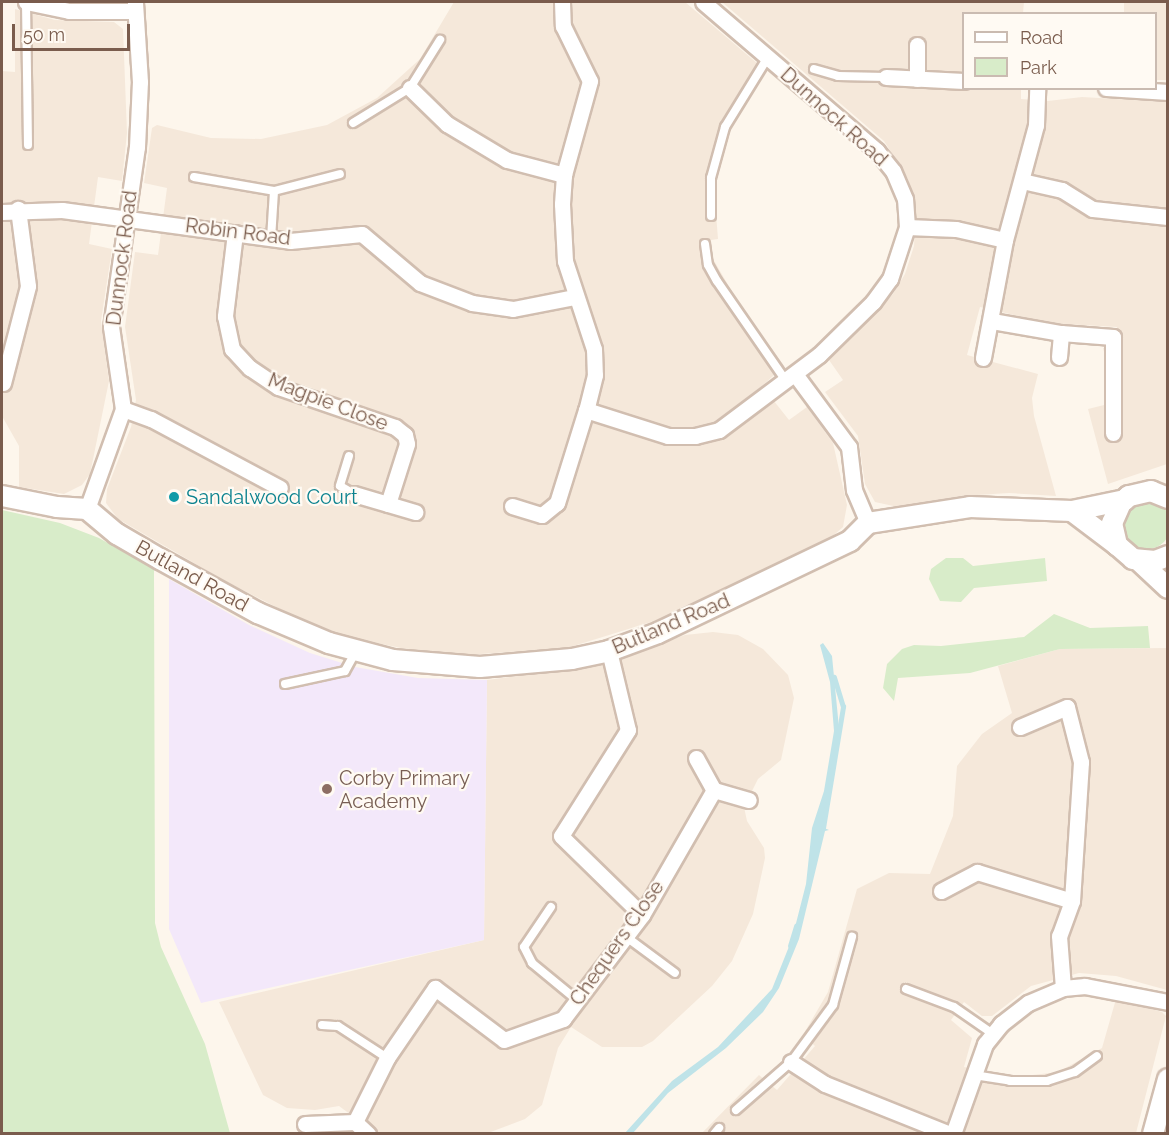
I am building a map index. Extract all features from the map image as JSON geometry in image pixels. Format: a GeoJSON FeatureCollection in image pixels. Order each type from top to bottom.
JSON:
{"type":"FeatureCollection","features":[{"type":"Feature","properties":{"kind":"street"},"geometry":{"type":"LineString","coordinates":[[26,2],[69,11],[135,6]]}},
{"type":"Feature","properties":{"kind":"street"},"geometry":{"type":"LineString","coordinates":[[512,506],[542,515],[557,503],[586,411],[595,361],[591,332],[575,297],[563,245],[564,175],[590,81],[563,26],[562,2]]}},
{"type":"Feature","properties":{"kind":"street","name":"Dunnock Road"},"geometry":{"type":"LineString","coordinates":[[586,411],[668,436],[695,436],[719,430],[791,378],[873,302],[890,279],[907,227],[904,199],[897,180],[877,151],[703,2]]}},
{"type":"Feature","properties":{"kind":"street","name":"Dunnock Road"},"geometry":{"type":"LineString","coordinates":[[87,508],[123,410],[111,327],[128,216],[140,82],[135,6]]}},
{"type":"Feature","properties":{"kind":"street"},"geometry":{"type":"LineString","coordinates":[[916,45],[917,78]]}},
{"type":"Feature","properties":{"kind":"street"},"geometry":{"type":"LineString","coordinates":[[886,77],[962,81]]}},
{"type":"Feature","properties":{"kind":"street"},"geometry":{"type":"LineString","coordinates":[[410,88],[447,124],[507,160],[564,175]]}},
{"type":"Feature","properties":{"kind":"street"},"geometry":{"type":"LineString","coordinates":[[984,358],[1005,240],[1036,125],[1037,90]]}},
{"type":"Feature","properties":{"kind":"street"},"geometry":{"type":"LineString","coordinates":[[1136,90],[1167,92]]}},
{"type":"Feature","properties":{"kind":"street"},"geometry":{"type":"LineString","coordinates":[[1022,181],[1062,190],[1093,209],[1167,217]]}},
{"type":"Feature","properties":{"kind":"street"},"geometry":{"type":"LineString","coordinates":[[3,383],[28,286],[18,209]]}},
{"type":"Feature","properties":{"kind":"street","name":"Robin Road"},"geometry":{"type":"LineString","coordinates":[[2,212],[18,209],[128,216],[271,239],[304,240],[362,234],[420,282],[455,298],[494,308],[536,307],[575,297]]}},
{"type":"Feature","properties":{"kind":"street"},"geometry":{"type":"LineString","coordinates":[[907,227],[956,229],[1005,240]]}},
{"type":"Feature","properties":{"kind":"street","name":"Magpie Close"},"geometry":{"type":"LineString","coordinates":[[235,233],[225,316],[232,349],[250,368],[278,387],[395,427],[405,435],[407,444],[388,504]]}},
{"type":"Feature","properties":{"kind":"street"},"geometry":{"type":"LineString","coordinates":[[992,321],[1060,333],[1113,337],[1113,432]]}},
{"type":"Feature","properties":{"kind":"street"},"geometry":{"type":"LineString","coordinates":[[1059,357],[1060,333]]}},
{"type":"Feature","properties":{"kind":"street"},"geometry":{"type":"LineString","coordinates":[[791,378],[849,447],[854,490],[868,524],[981,506],[1072,511],[1162,490]]}},
{"type":"Feature","properties":{"kind":"street"},"geometry":{"type":"LineString","coordinates":[[123,410],[151,419],[280,488]]}},
{"type":"Feature","properties":{"kind":"street"},"geometry":{"type":"LineString","coordinates":[[354,494],[415,512]]}},
{"type":"Feature","properties":{"kind":"street"},"geometry":{"type":"LineString","coordinates":[[2,496],[57,507],[87,508]]}},
{"type":"Feature","properties":{"kind":"street"},"geometry":{"type":"LineString","coordinates":[[1117,545],[1112,523],[1125,500]]}},
{"type":"Feature","properties":{"kind":"street","name":"Butland Road"},"geometry":{"type":"LineString","coordinates":[[87,508],[117,534],[258,613],[356,651],[429,664],[480,667],[534,664],[609,651],[707,611],[828,552],[850,541],[868,524]]}},
{"type":"Feature","properties":{"kind":"street"},"geometry":{"type":"LineString","coordinates":[[1072,511],[1138,560],[1167,588]]}},
{"type":"Feature","properties":{"kind":"street"},"geometry":{"type":"LineString","coordinates":[[1138,560],[1155,561],[1167,556]]}},
{"type":"Feature","properties":{"kind":"street"},"geometry":{"type":"LineString","coordinates":[[609,651],[628,730],[561,836],[642,915]]}},
{"type":"Feature","properties":{"kind":"street"},"geometry":{"type":"LineString","coordinates":[[1020,727],[1067,706],[1081,762],[1072,901],[1059,936],[1063,988]]}},
{"type":"Feature","properties":{"kind":"street"},"geometry":{"type":"LineString","coordinates":[[696,758],[714,790],[749,800]]}},
{"type":"Feature","properties":{"kind":"street","name":"Chequers Close"},"geometry":{"type":"LineString","coordinates":[[355,1122],[387,1058],[435,988],[504,1040],[562,1019],[642,915],[714,790]]}},
{"type":"Feature","properties":{"kind":"street"},"geometry":{"type":"LineString","coordinates":[[941,891],[977,872],[1072,901]]}},
{"type":"Feature","properties":{"kind":"street"},"geometry":{"type":"LineString","coordinates":[[791,1062],[825,1084],[951,1134],[993,1034],[1028,1003],[1063,988],[1106,987],[1167,1002]]}},
{"type":"Feature","properties":{"kind":"street"},"geometry":{"type":"LineString","coordinates":[[1159,1127],[1167,1079]]}},
{"type":"Feature","properties":{"kind":"street"},"geometry":{"type":"LineString","coordinates":[[305,1124],[355,1122],[368,1134]]}},
{"type":"Feature","properties":{"kind":"lane"},"geometry":{"type":"LineString","coordinates":[[26,2],[28,145]]}},
{"type":"Feature","properties":{"kind":"lane"},"geometry":{"type":"LineString","coordinates":[[353,123],[410,88],[440,40]]}},
{"type":"Feature","properties":{"kind":"lane"},"geometry":{"type":"LineString","coordinates":[[711,216],[711,178],[725,126],[768,57]]}},
{"type":"Feature","properties":{"kind":"lane"},"geometry":{"type":"LineString","coordinates":[[814,69],[838,76],[886,77]]}},
{"type":"Feature","properties":{"kind":"lane"},"geometry":{"type":"LineString","coordinates":[[194,177],[274,191],[340,174]]}},
{"type":"Feature","properties":{"kind":"lane"},"geometry":{"type":"LineString","coordinates":[[271,239],[274,191]]}},
{"type":"Feature","properties":{"kind":"lane"},"geometry":{"type":"LineString","coordinates":[[705,244],[708,265],[717,281],[791,378]]}},
{"type":"Feature","properties":{"kind":"lane"},"geometry":{"type":"LineString","coordinates":[[349,456],[340,486],[354,494]]}},
{"type":"Feature","properties":{"kind":"lane"},"geometry":{"type":"LineString","coordinates":[[285,684],[345,671],[356,651]]}},
{"type":"Feature","properties":{"kind":"lane"},"geometry":{"type":"LineString","coordinates":[[551,907],[524,947],[532,963],[577,1000]]}},
{"type":"Feature","properties":{"kind":"lane"},"geometry":{"type":"LineString","coordinates":[[625,936],[675,973]]}},
{"type":"Feature","properties":{"kind":"lane"},"geometry":{"type":"LineString","coordinates":[[736,1110],[791,1062],[832,1005],[852,937]]}},
{"type":"Feature","properties":{"kind":"lane"},"geometry":{"type":"LineString","coordinates":[[906,989],[954,1007],[993,1034]]}},
{"type":"Feature","properties":{"kind":"lane"},"geometry":{"type":"LineString","coordinates":[[322,1025],[338,1026],[387,1058]]}},
{"type":"Feature","properties":{"kind":"lane"},"geometry":{"type":"LineString","coordinates":[[974,1075],[1010,1081],[1047,1081],[1075,1072],[1097,1056]]}},
{"type":"Feature","properties":{"kind":"shaded area"},"geometry":{"type":"Polygon","coordinates":[[[454,2],[685,2],[764,69],[730,130],[719,162],[714,188],[718,239],[711,240],[713,259],[738,302],[784,366],[762,386],[789,420],[807,407],[833,443],[847,505],[843,527],[827,541],[664,618],[567,648],[465,655],[401,648],[348,637],[298,618],[227,582],[118,519],[106,503],[107,489],[131,427],[136,400],[125,327],[135,252],[158,255],[167,188],[144,183],[152,128],[157,125],[211,138],[261,139],[327,125],[377,98],[420,59],[454,2]]]}},
{"type":"Feature","properties":{"kind":"shaded area"},"geometry":{"type":"Polygon","coordinates":[[[722,2],[1024,2],[1023,12],[962,12],[962,90],[1021,90],[1021,99],[1048,101],[1082,97],[1167,102],[1167,464],[1108,484],[1088,409],[1104,405],[1109,371],[1103,348],[1116,347],[1117,327],[1047,323],[980,307],[967,355],[1038,374],[1032,398],[1034,416],[1056,496],[1009,493],[961,496],[898,507],[875,502],[865,484],[858,436],[825,392],[843,380],[829,360],[893,294],[905,274],[914,246],[916,211],[908,179],[884,141],[722,2]]]}},
{"type":"Feature","properties":{"kind":"shaded area"},"geometry":{"type":"Polygon","coordinates":[[[1124,2],[1167,2],[1167,80],[1157,80],[1157,12],[1124,12],[1124,2]]]}},
{"type":"Feature","properties":{"kind":"shaded area"},"geometry":{"type":"Polygon","coordinates":[[[15,9],[55,20],[114,22],[123,29],[127,133],[122,181],[98,177],[89,244],[112,249],[101,321],[109,381],[90,474],[82,485],[64,494],[19,487],[19,446],[2,416],[2,71],[15,72],[15,9]]]}},
{"type":"Feature","properties":{"kind":"shaded area","name":"Corby Primary Academy"},"geometry":{"type":"Polygon","coordinates":[[[169,579],[249,625],[310,653],[355,667],[418,678],[487,680],[484,940],[201,1003],[169,929],[169,579]]]}},
{"type":"Feature","properties":{"kind":"shaded area"},"geometry":{"type":"Polygon","coordinates":[[[713,632],[738,635],[763,649],[788,675],[794,698],[781,760],[758,779],[744,807],[747,821],[764,848],[765,858],[753,914],[732,961],[712,986],[653,1041],[642,1047],[602,1047],[571,1027],[558,1048],[542,1105],[525,1119],[488,1133],[377,1134],[339,1106],[315,1110],[287,1108],[263,1095],[219,1002],[484,940],[487,680],[590,667],[685,635],[713,632]]]}},
{"type":"Feature","properties":{"kind":"shaded area"},"geometry":{"type":"Polygon","coordinates":[[[1167,648],[1167,990],[1116,976],[1079,973],[1031,986],[992,1016],[982,1016],[964,1002],[951,1020],[972,1038],[964,1067],[1016,1077],[1058,1072],[1102,1048],[1116,999],[1162,1012],[1166,1016],[1136,1133],[701,1134],[759,1075],[777,1090],[815,1046],[803,1035],[828,992],[857,889],[889,873],[930,874],[953,816],[957,766],[982,734],[1012,713],[998,666],[1060,649],[1167,648]]]}},
{"type":"Feature","properties":{"kind":"green space"},"geometry":{"type":"Polygon","coordinates":[[[1142,501],[1152,501],[1160,505],[1169,516],[1170,532],[1167,538],[1152,549],[1142,549],[1134,545],[1123,530],[1123,520],[1127,512],[1142,501]]]}},
{"type":"Feature","properties":{"kind":"green space"},"geometry":{"type":"Polygon","coordinates":[[[2,510],[60,523],[99,538],[154,569],[155,923],[161,947],[205,1044],[230,1133],[2,1133],[2,510]]]}},
{"type":"Feature","properties":{"kind":"green space"},"geometry":{"type":"Polygon","coordinates":[[[946,558],[963,558],[973,566],[1045,558],[1047,581],[974,588],[961,602],[940,601],[929,579],[931,569],[946,558]]]}},
{"type":"Feature","properties":{"kind":"green space"},"geometry":{"type":"Polygon","coordinates":[[[1054,614],[1090,628],[1148,626],[1150,648],[1060,649],[970,673],[898,678],[894,701],[883,688],[887,664],[902,649],[914,645],[941,646],[1024,637],[1054,614]]]}},
{"type":"Feature","properties":{"kind":"water"},"geometry":{"type":"Polygon","coordinates":[[[823,643],[832,656],[839,728],[823,820],[824,828],[829,830],[825,831],[799,939],[779,988],[763,1012],[726,1048],[668,1093],[633,1133],[625,1133],[672,1081],[718,1047],[772,989],[792,939],[806,884],[812,828],[824,791],[834,731],[830,682],[820,645],[823,643]]]}},
{"type":"Feature","properties":{"kind":"waterway"},"geometry":{"type":"LineString","coordinates":[[823,828],[843,707],[834,677]]}},
{"type":"Feature","properties":{"kind":"waterway"},"geometry":{"type":"LineString","coordinates":[[790,946],[796,926]]}},
{"type":"Feature","properties":{"kind":"place","name":"Sandalwood Court"},"geometry":{"type":"Point","coordinates":[174,497]}},
{"type":"Feature","properties":{"kind":"place","name":"Corby Primary Academy"},"geometry":{"type":"Point","coordinates":[327,789]}}]}
